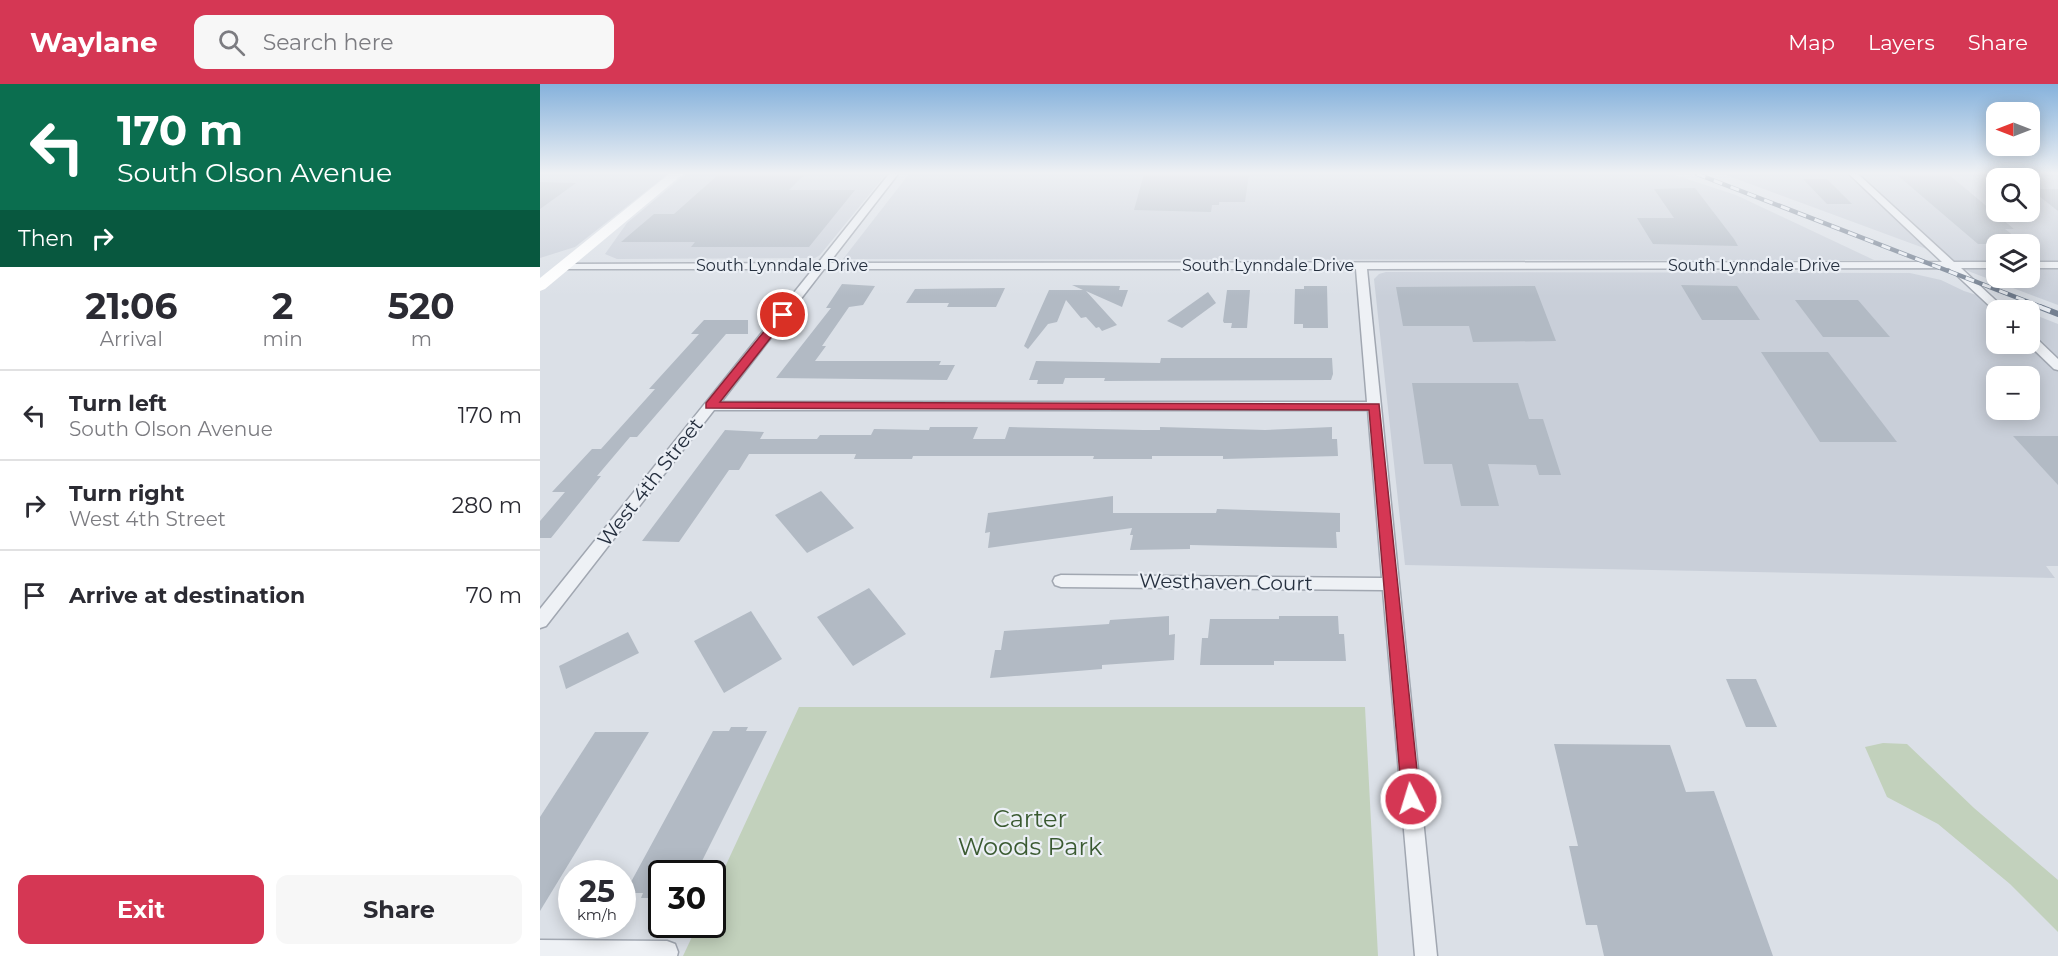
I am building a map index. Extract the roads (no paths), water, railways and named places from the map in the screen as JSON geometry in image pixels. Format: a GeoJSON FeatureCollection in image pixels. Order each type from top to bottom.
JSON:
{"type":"FeatureCollection","features":[{"type":"Feature","properties":{"kind":"street"},"geometry":{"type":"LineString","coordinates":[[540,286],[627,215]]}},
{"type":"Feature","properties":{"kind":"street","name":"West 4th Street"},"geometry":{"type":"LineString","coordinates":[[540,621],[862,215]]}},
{"type":"Feature","properties":{"kind":"street"},"geometry":{"type":"LineString","coordinates":[[1897,215],[1989,300]]}},
{"type":"Feature","properties":{"kind":"street"},"geometry":{"type":"LineString","coordinates":[[1361,265],[1426,956]]}},
{"type":"Feature","properties":{"kind":"street","name":"South Lynndale Drive"},"geometry":{"type":"LineString","coordinates":[[540,266],[1986,265]]}},
{"type":"Feature","properties":{"kind":"street"},"geometry":{"type":"LineString","coordinates":[[2040,265],[2058,265]]}},
{"type":"Feature","properties":{"kind":"street"},"geometry":{"type":"LineString","coordinates":[[2040,349],[2058,366]]}},
{"type":"Feature","properties":{"kind":"street"},"geometry":{"type":"LineString","coordinates":[[711,405],[1375,406]]}},
{"type":"Feature","properties":{"kind":"street","name":"Westhaven Court"},"geometry":{"type":"LineString","coordinates":[[1061,581],[1391,584]]}},
{"type":"Feature","properties":{"kind":"street"},"geometry":{"type":"LineString","coordinates":[[540,951],[667,952]]}},
{"type":"Feature","properties":{"kind":"railway"},"geometry":{"type":"LineString","coordinates":[[1802,215],[2044,308]]}},
{"type":"Feature","properties":{"kind":"railway"},"geometry":{"type":"LineString","coordinates":[[2040,307],[2058,314]]}},
{"type":"Feature","properties":{"kind":"park label","name":"Carter Woods Park"},"geometry":{"type":"Point","coordinates":[1030,832]}}]}
